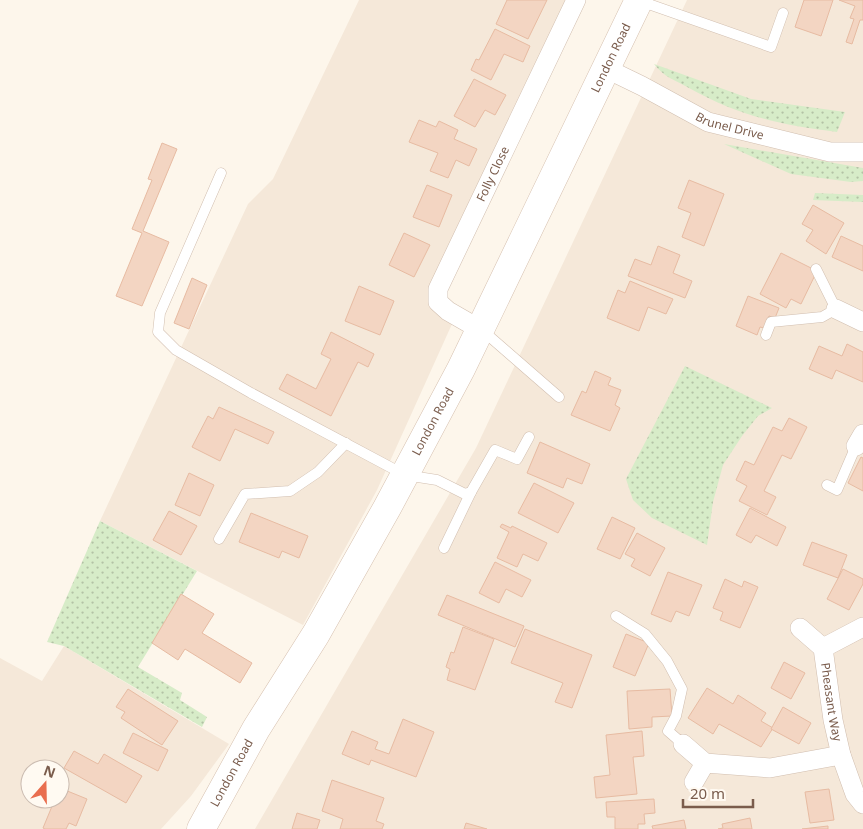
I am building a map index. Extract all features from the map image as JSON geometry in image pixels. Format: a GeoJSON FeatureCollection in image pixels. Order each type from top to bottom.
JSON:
{"type":"FeatureCollection","features":[{"type":"Feature","properties":{"kind":"main road","name":"London Road"},"geometry":{"type":"LineString","coordinates":[[201,829],[256,729],[316,634],[405,475],[481,330],[639,0]]}},
{"type":"Feature","properties":{"kind":"street","name":"Folly Close"},"geometry":{"type":"LineString","coordinates":[[481,330],[448,311],[438,302],[438,289],[576,0]]}},
{"type":"Feature","properties":{"kind":"street","name":"Brunel Drive"},"geometry":{"type":"LineString","coordinates":[[607,69],[708,122],[830,152],[863,152]]}},
{"type":"Feature","properties":{"kind":"street"},"geometry":{"type":"LineString","coordinates":[[836,309],[863,322]]}},
{"type":"Feature","properties":{"kind":"street"},"geometry":{"type":"LineString","coordinates":[[823,648],[863,627]]}},
{"type":"Feature","properties":{"kind":"street","name":"Pheasant Way"},"geometry":{"type":"LineString","coordinates":[[800,628],[823,648],[833,720],[841,756],[855,794],[863,804]]}},
{"type":"Feature","properties":{"kind":"street"},"geometry":{"type":"LineString","coordinates":[[682,744],[705,763],[694,782]]}},
{"type":"Feature","properties":{"kind":"street","name":"Pheasant Way"},"geometry":{"type":"LineString","coordinates":[[705,763],[770,768],[841,756]]}},
{"type":"Feature","properties":{"kind":"lane"},"geometry":{"type":"LineString","coordinates":[[639,0],[771,48],[783,13]]}},
{"type":"Feature","properties":{"kind":"lane"},"geometry":{"type":"LineString","coordinates":[[221,173],[160,313],[158,332],[176,350],[251,393],[405,475],[437,480],[465,494],[471,492]]}},
{"type":"Feature","properties":{"kind":"lane"},"geometry":{"type":"LineString","coordinates":[[766,335],[771,322],[822,317],[836,309],[816,269]]}},
{"type":"Feature","properties":{"kind":"lane"},"geometry":{"type":"LineString","coordinates":[[481,330],[559,397]]}},
{"type":"Feature","properties":{"kind":"lane"},"geometry":{"type":"LineString","coordinates":[[444,548],[471,492],[495,450],[517,460],[529,437]]}},
{"type":"Feature","properties":{"kind":"lane"},"geometry":{"type":"LineString","coordinates":[[827,485],[837,490],[859,440]]}},
{"type":"Feature","properties":{"kind":"lane"},"geometry":{"type":"LineString","coordinates":[[220,539],[245,494],[290,491],[318,472],[346,443]]}},
{"type":"Feature","properties":{"kind":"lane"},"geometry":{"type":"LineString","coordinates":[[616,616],[645,634],[667,661],[682,689],[676,716],[668,731],[682,744]]}},
{"type":"Feature","properties":{"kind":"shaded area"},"geometry":{"type":"Polygon","coordinates":[[[359,0],[570,0],[428,296],[452,324],[377,490],[303,625],[100,521],[248,204],[273,179],[359,0]]]}},
{"type":"Feature","properties":{"kind":"shaded area"},"geometry":{"type":"Polygon","coordinates":[[[687,0],[863,0],[863,829],[255,829],[476,448],[687,0]]]}},
{"type":"Feature","properties":{"kind":"shaded area"},"geometry":{"type":"Polygon","coordinates":[[[64,646],[229,744],[191,796],[161,829],[0,829],[0,658],[42,681],[64,646]]]}},
{"type":"Feature","properties":{"kind":"green space"},"geometry":{"type":"Polygon","coordinates":[[[654,64],[751,99],[845,112],[837,132],[760,118],[707,98],[666,76],[654,64]]]}},
{"type":"Feature","properties":{"kind":"green space"},"geometry":{"type":"Polygon","coordinates":[[[724,144],[863,168],[863,181],[851,182],[791,174],[724,144]]]}},
{"type":"Feature","properties":{"kind":"green space"},"geometry":{"type":"Polygon","coordinates":[[[815,193],[863,195],[863,202],[813,200],[815,193]]]}},
{"type":"Feature","properties":{"kind":"green space"},"geometry":{"type":"Polygon","coordinates":[[[685,366],[772,408],[758,416],[723,465],[713,502],[707,545],[652,518],[633,500],[626,479],[685,366]]]}},
{"type":"Feature","properties":{"kind":"green space"},"geometry":{"type":"Polygon","coordinates":[[[100,521],[197,571],[138,667],[182,693],[180,700],[207,717],[202,727],[64,646],[47,642],[100,521]]]}},
{"type":"Feature","properties":{"kind":"building"},"geometry":{"type":"Polygon","coordinates":[[[507,0],[547,0],[528,39],[496,24],[507,0]]]}},
{"type":"Feature","properties":{"kind":"building"},"geometry":{"type":"Polygon","coordinates":[[[804,0],[833,0],[821,36],[795,27],[804,0]]]}},
{"type":"Feature","properties":{"kind":"building"},"geometry":{"type":"Polygon","coordinates":[[[839,0],[863,0],[863,20],[860,20],[852,44],[846,42],[854,19],[850,18],[855,6],[839,0]]]}},
{"type":"Feature","properties":{"kind":"building"},"geometry":{"type":"Polygon","coordinates":[[[495,29],[530,46],[523,62],[504,54],[491,80],[471,70],[476,59],[479,60],[495,29]]]}},
{"type":"Feature","properties":{"kind":"building"},"geometry":{"type":"Polygon","coordinates":[[[474,79],[506,95],[495,115],[485,110],[475,127],[454,116],[474,79]]]}},
{"type":"Feature","properties":{"kind":"building"},"geometry":{"type":"Polygon","coordinates":[[[419,120],[436,127],[439,121],[458,130],[454,139],[477,149],[469,166],[456,160],[448,178],[430,171],[438,153],[409,142],[419,120]]]}},
{"type":"Feature","properties":{"kind":"building"},"geometry":{"type":"Polygon","coordinates":[[[162,143],[177,149],[143,231],[169,242],[142,306],[116,296],[142,233],[132,229],[152,180],[148,179],[162,143]]]}},
{"type":"Feature","properties":{"kind":"building"},"geometry":{"type":"Polygon","coordinates":[[[689,180],[724,194],[704,246],[682,237],[691,213],[678,208],[689,180]]]}},
{"type":"Feature","properties":{"kind":"building"},"geometry":{"type":"Polygon","coordinates":[[[427,185],[452,195],[439,227],[413,217],[427,185]]]}},
{"type":"Feature","properties":{"kind":"building"},"geometry":{"type":"Polygon","coordinates":[[[813,205],[844,223],[826,254],[806,241],[813,230],[802,224],[813,205]]]}},
{"type":"Feature","properties":{"kind":"building"},"geometry":{"type":"Polygon","coordinates":[[[404,233],[430,245],[414,277],[389,265],[404,233]]]}},
{"type":"Feature","properties":{"kind":"building"},"geometry":{"type":"Polygon","coordinates":[[[841,236],[863,246],[863,271],[832,257],[841,236]]]}},
{"type":"Feature","properties":{"kind":"building"},"geometry":{"type":"Polygon","coordinates":[[[658,246],[680,255],[673,273],[692,281],[685,298],[628,276],[635,259],[651,265],[658,246]]]}},
{"type":"Feature","properties":{"kind":"building"},"geometry":{"type":"Polygon","coordinates":[[[781,253],[817,271],[801,304],[791,299],[786,308],[760,294],[781,253]]]}},
{"type":"Feature","properties":{"kind":"building"},"geometry":{"type":"Polygon","coordinates":[[[192,278],[207,285],[189,329],[174,323],[192,278]]]}},
{"type":"Feature","properties":{"kind":"building"},"geometry":{"type":"Polygon","coordinates":[[[630,281],[673,299],[666,314],[648,307],[639,331],[607,318],[618,290],[625,293],[630,281]]]}},
{"type":"Feature","properties":{"kind":"building"},"geometry":{"type":"Polygon","coordinates":[[[359,286],[394,301],[380,335],[345,321],[359,286]]]}},
{"type":"Feature","properties":{"kind":"building"},"geometry":{"type":"Polygon","coordinates":[[[748,296],[779,308],[775,318],[769,316],[764,328],[760,327],[757,335],[736,326],[748,296]]]}},
{"type":"Feature","properties":{"kind":"building"},"geometry":{"type":"Polygon","coordinates":[[[331,332],[374,354],[368,367],[358,362],[331,416],[279,389],[287,374],[316,389],[331,359],[321,354],[331,332]]]}},
{"type":"Feature","properties":{"kind":"building"},"geometry":{"type":"Polygon","coordinates":[[[847,344],[863,352],[863,382],[836,370],[832,379],[809,369],[819,346],[842,356],[847,344]]]}},
{"type":"Feature","properties":{"kind":"building"},"geometry":{"type":"Polygon","coordinates":[[[595,371],[611,378],[608,385],[621,390],[615,405],[620,408],[610,431],[571,415],[582,391],[586,393],[595,371]]]}},
{"type":"Feature","properties":{"kind":"building"},"geometry":{"type":"Polygon","coordinates":[[[219,407],[274,432],[268,444],[235,429],[220,461],[192,447],[208,416],[213,419],[219,407]]]}},
{"type":"Feature","properties":{"kind":"building"},"geometry":{"type":"Polygon","coordinates":[[[789,418],[807,427],[791,459],[782,455],[764,491],[776,497],[767,515],[739,501],[747,486],[736,480],[745,461],[754,465],[773,427],[782,431],[789,418]]]}},
{"type":"Feature","properties":{"kind":"building"},"geometry":{"type":"Polygon","coordinates":[[[540,442],[590,464],[582,484],[567,478],[563,488],[527,473],[540,442]]]}},
{"type":"Feature","properties":{"kind":"building"},"geometry":{"type":"Polygon","coordinates":[[[861,457],[863,458],[863,491],[848,483],[861,457]]]}},
{"type":"Feature","properties":{"kind":"building"},"geometry":{"type":"Polygon","coordinates":[[[189,473],[214,485],[200,516],[175,505],[189,473]]]}},
{"type":"Feature","properties":{"kind":"building"},"geometry":{"type":"Polygon","coordinates":[[[534,483],[574,503],[558,533],[518,513],[534,483]]]}},
{"type":"Feature","properties":{"kind":"building"},"geometry":{"type":"Polygon","coordinates":[[[750,508],[786,527],[777,546],[756,535],[751,543],[736,535],[750,508]]]}},
{"type":"Feature","properties":{"kind":"building"},"geometry":{"type":"Polygon","coordinates":[[[169,511],[197,526],[181,555],[153,540],[169,511]]]}},
{"type":"Feature","properties":{"kind":"building"},"geometry":{"type":"Polygon","coordinates":[[[251,513],[308,536],[299,558],[282,551],[279,558],[239,542],[251,513]]]}},
{"type":"Feature","properties":{"kind":"building"},"geometry":{"type":"Polygon","coordinates":[[[612,517],[635,528],[620,559],[597,549],[612,517]]]}},
{"type":"Feature","properties":{"kind":"building"},"geometry":{"type":"Polygon","coordinates":[[[502,524],[511,528],[512,526],[547,543],[538,561],[523,554],[517,567],[497,558],[509,532],[500,527],[502,524]]]}},
{"type":"Feature","properties":{"kind":"building"},"geometry":{"type":"Polygon","coordinates":[[[637,533],[665,548],[650,576],[631,566],[635,559],[625,554],[637,533]]]}},
{"type":"Feature","properties":{"kind":"building"},"geometry":{"type":"Polygon","coordinates":[[[812,542],[847,555],[838,578],[803,565],[812,542]]]}},
{"type":"Feature","properties":{"kind":"building"},"geometry":{"type":"Polygon","coordinates":[[[495,562],[531,580],[522,597],[506,589],[499,603],[479,593],[495,562]]]}},
{"type":"Feature","properties":{"kind":"building"},"geometry":{"type":"Polygon","coordinates":[[[843,569],[863,579],[863,584],[849,610],[827,599],[843,569]]]}},
{"type":"Feature","properties":{"kind":"building"},"geometry":{"type":"Polygon","coordinates":[[[668,572],[702,585],[689,616],[676,611],[671,622],[651,614],[668,572]]]}},
{"type":"Feature","properties":{"kind":"building"},"geometry":{"type":"Polygon","coordinates":[[[725,579],[742,587],[744,581],[758,587],[740,628],[720,620],[723,612],[713,608],[725,579]]]}},
{"type":"Feature","properties":{"kind":"building"},"geometry":{"type":"Polygon","coordinates":[[[181,594],[214,614],[202,633],[252,663],[240,683],[185,649],[178,660],[152,643],[181,594]]]}},
{"type":"Feature","properties":{"kind":"building"},"geometry":{"type":"Polygon","coordinates":[[[447,595],[524,626],[515,647],[438,615],[447,595]]]}},
{"type":"Feature","properties":{"kind":"building"},"geometry":{"type":"Polygon","coordinates":[[[463,627],[494,639],[475,690],[447,680],[450,669],[446,667],[451,652],[454,653],[463,627]]]}},
{"type":"Feature","properties":{"kind":"building"},"geometry":{"type":"Polygon","coordinates":[[[525,629],[592,655],[572,708],[555,702],[563,683],[511,663],[525,629]]]}},
{"type":"Feature","properties":{"kind":"building"},"geometry":{"type":"Polygon","coordinates":[[[626,634],[649,643],[635,676],[613,667],[626,634]]]}},
{"type":"Feature","properties":{"kind":"building"},"geometry":{"type":"Polygon","coordinates":[[[784,662],[805,673],[791,699],[771,688],[784,662]]]}},
{"type":"Feature","properties":{"kind":"building"},"geometry":{"type":"Polygon","coordinates":[[[707,688],[733,704],[738,695],[766,713],[761,721],[773,728],[761,747],[719,724],[713,734],[688,718],[707,688]]]}},
{"type":"Feature","properties":{"kind":"building"},"geometry":{"type":"Polygon","coordinates":[[[128,689],[178,721],[162,745],[121,718],[125,712],[116,707],[128,689]]]}},
{"type":"Feature","properties":{"kind":"building"},"geometry":{"type":"Polygon","coordinates":[[[670,689],[672,716],[652,717],[652,727],[629,729],[627,691],[670,689]]]}},
{"type":"Feature","properties":{"kind":"building"},"geometry":{"type":"Polygon","coordinates":[[[783,707],[811,723],[799,744],[771,729],[783,707]]]}},
{"type":"Feature","properties":{"kind":"building"},"geometry":{"type":"Polygon","coordinates":[[[403,719],[434,732],[416,777],[371,760],[369,765],[342,754],[352,731],[378,742],[375,749],[389,754],[403,719]]]}},
{"type":"Feature","properties":{"kind":"building"},"geometry":{"type":"Polygon","coordinates":[[[642,731],[644,756],[633,757],[637,794],[596,798],[594,777],[610,775],[606,735],[642,731]]]}},
{"type":"Feature","properties":{"kind":"building"},"geometry":{"type":"Polygon","coordinates":[[[133,733],[168,750],[158,771],[123,753],[133,733]]]}},
{"type":"Feature","properties":{"kind":"building"},"geometry":{"type":"Polygon","coordinates":[[[74,751],[98,764],[104,754],[142,776],[126,803],[70,771],[69,759],[74,751]]]}},
{"type":"Feature","properties":{"kind":"building"},"geometry":{"type":"Polygon","coordinates":[[[332,780],[384,798],[376,821],[384,824],[382,829],[340,829],[343,819],[322,811],[332,780]]]}},
{"type":"Feature","properties":{"kind":"building"},"geometry":{"type":"Polygon","coordinates":[[[829,789],[834,820],[810,823],[805,792],[829,789]]]}},
{"type":"Feature","properties":{"kind":"building"},"geometry":{"type":"Polygon","coordinates":[[[70,792],[87,799],[76,826],[69,823],[66,829],[43,828],[51,809],[70,809],[70,792]]]}},
{"type":"Feature","properties":{"kind":"building"},"geometry":{"type":"Polygon","coordinates":[[[654,799],[655,813],[644,814],[645,824],[638,824],[638,829],[615,829],[615,817],[607,817],[606,802],[654,799]]]}},
{"type":"Feature","properties":{"kind":"building"},"geometry":{"type":"Polygon","coordinates":[[[297,813],[320,820],[317,829],[292,829],[297,813]]]}},
{"type":"Feature","properties":{"kind":"building"},"geometry":{"type":"Polygon","coordinates":[[[750,818],[752,829],[718,829],[723,828],[722,824],[750,818]]]}},
{"type":"Feature","properties":{"kind":"building"},"geometry":{"type":"Polygon","coordinates":[[[684,820],[686,829],[653,829],[652,826],[684,820]]]}},
{"type":"Feature","properties":{"kind":"building"},"geometry":{"type":"Polygon","coordinates":[[[466,823],[487,829],[464,829],[466,823]]]}},
{"type":"Feature","properties":{"kind":"building"},"geometry":{"type":"Polygon","coordinates":[[[828,826],[828,829],[802,829],[828,826]]]}}]}
